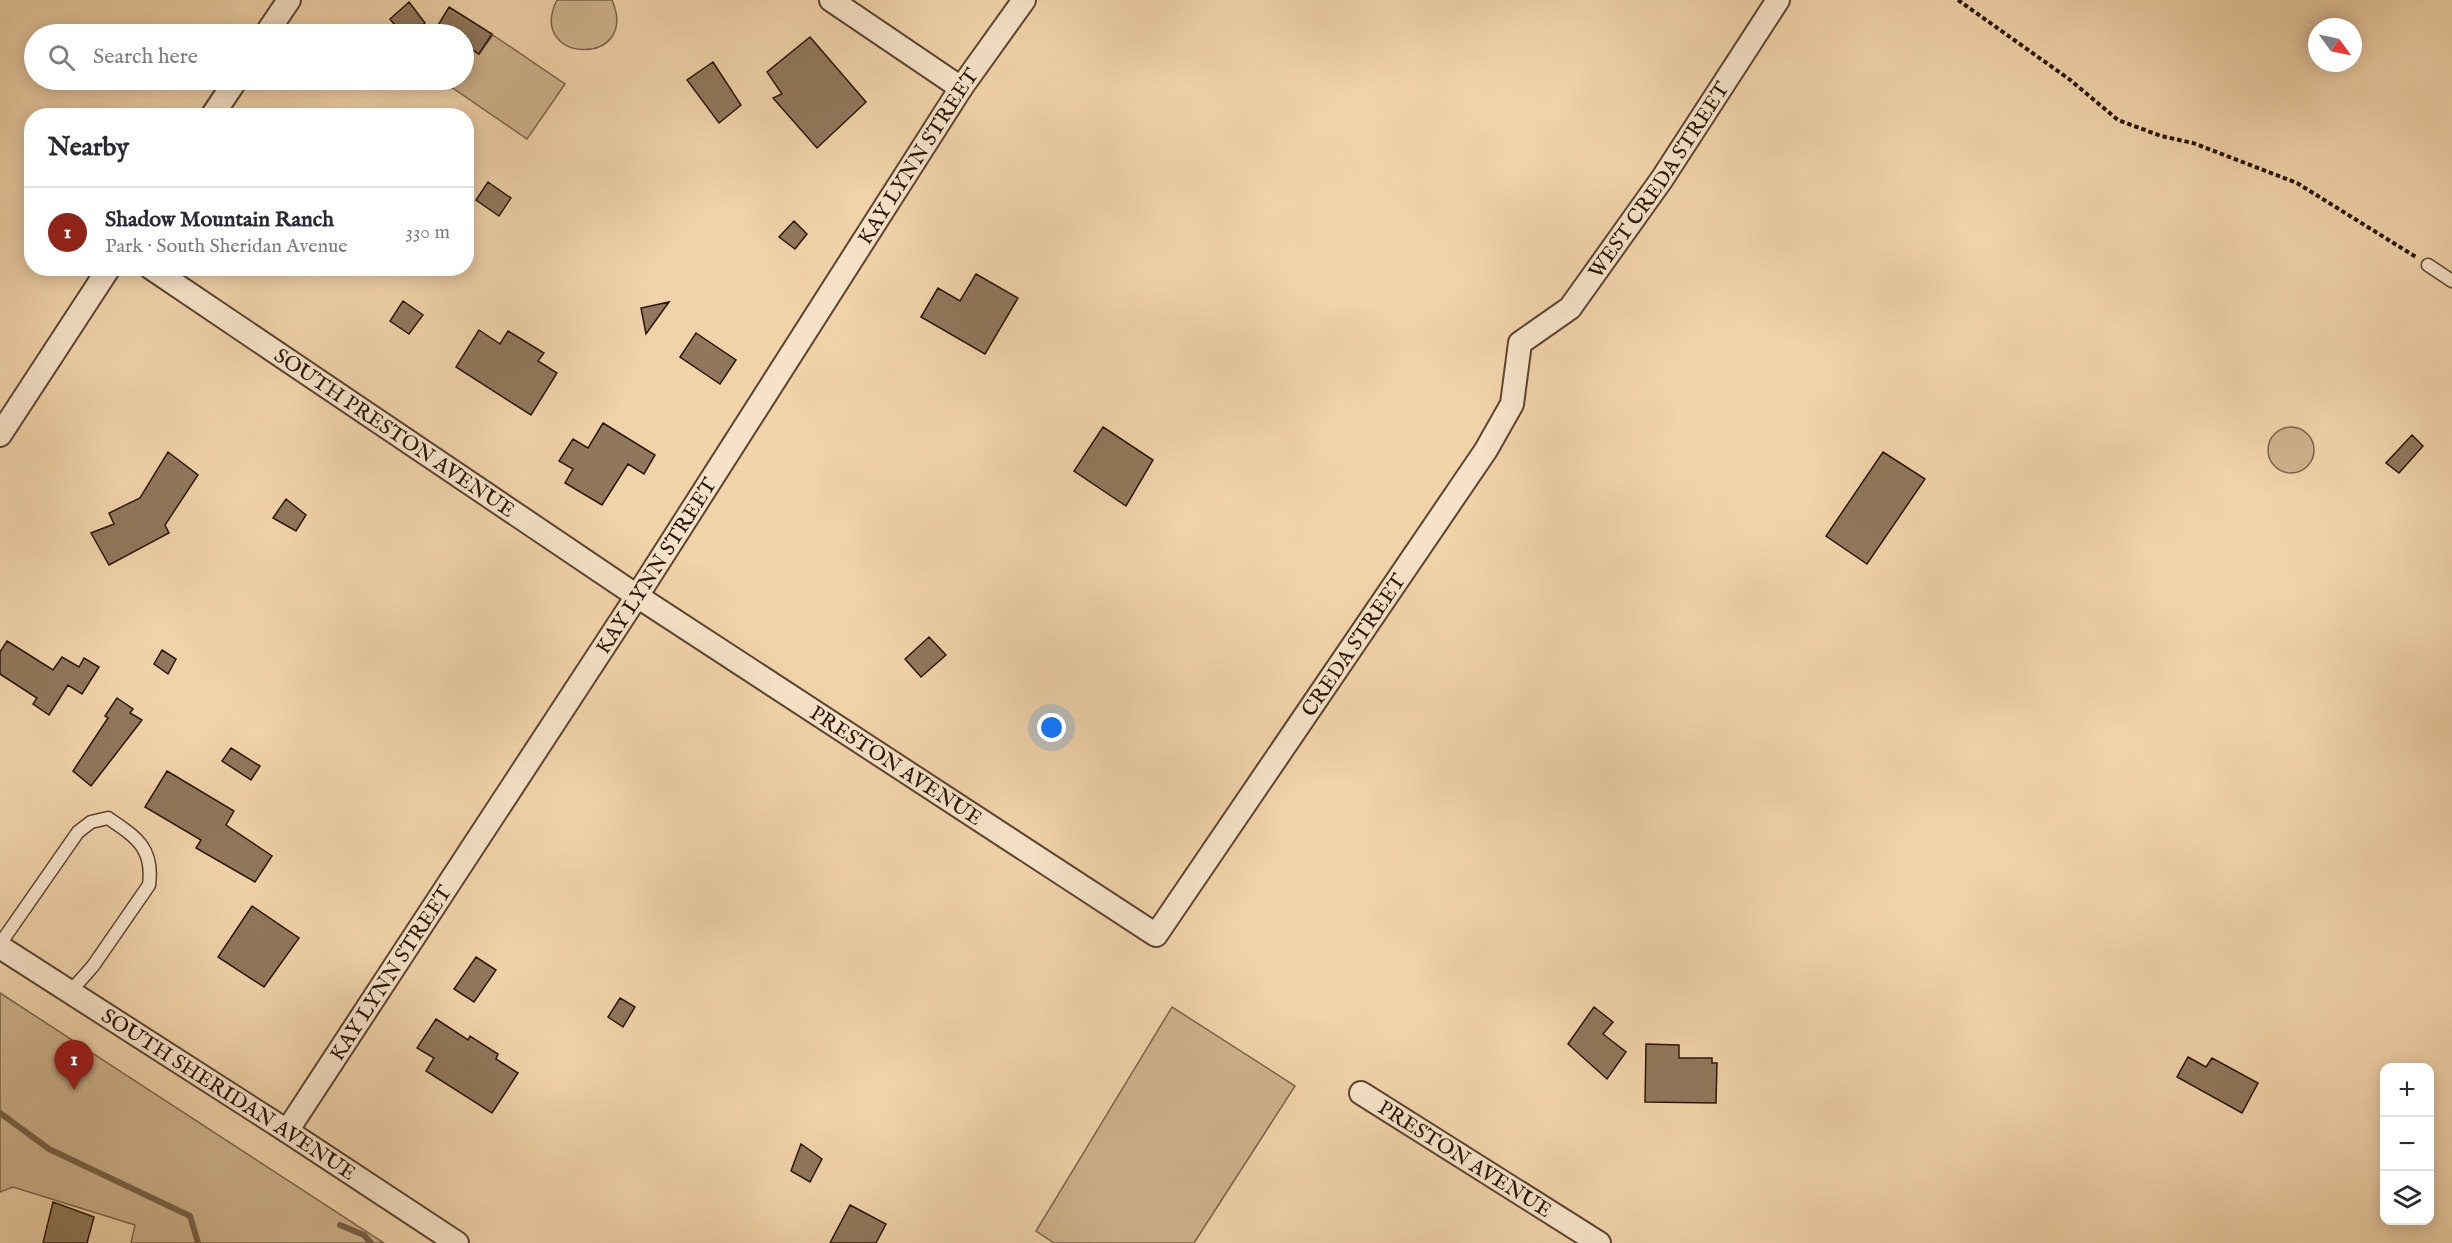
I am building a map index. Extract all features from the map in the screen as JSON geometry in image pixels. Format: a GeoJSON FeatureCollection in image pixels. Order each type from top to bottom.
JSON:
{"type":"FeatureCollection","features":[{"type":"Feature","properties":{"kind":"street"},"geometry":{"type":"LineString","coordinates":[[273,24],[289,0]]}},
{"type":"Feature","properties":{"kind":"street"},"geometry":{"type":"LineString","coordinates":[[831,0],[962,88]]}},
{"type":"Feature","properties":{"kind":"street","name":"KAY LYNN STREET"},"geometry":{"type":"LineString","coordinates":[[287,1131],[637,596],[962,88],[1024,0]]}},
{"type":"Feature","properties":{"kind":"street","name":"WEST CREDA STREET"},"geometry":{"type":"LineString","coordinates":[[1521,343],[1570,308],[1662,179],[1778,0]]}},
{"type":"Feature","properties":{"kind":"street"},"geometry":{"type":"LineString","coordinates":[[217,108],[229,90]]}},
{"type":"Feature","properties":{"kind":"street"},"geometry":{"type":"LineString","coordinates":[[0,435],[105,276]]}},
{"type":"Feature","properties":{"kind":"street","name":"SOUTH PRESTON AVENUE"},"geometry":{"type":"LineString","coordinates":[[163,276],[637,596]]}},
{"type":"Feature","properties":{"kind":"street","name":"CREDA STREET"},"geometry":{"type":"LineString","coordinates":[[1156,935],[1485,450],[1512,404],[1521,343]]}},
{"type":"Feature","properties":{"kind":"street","name":"PRESTON AVENUE"},"geometry":{"type":"LineString","coordinates":[[637,596],[1156,935]]}},
{"type":"Feature","properties":{"kind":"street","name":"SOUTH SHERIDAN AVENUE"},"geometry":{"type":"LineString","coordinates":[[0,946],[457,1243]]}},
{"type":"Feature","properties":{"kind":"street","name":"PRESTON AVENUE"},"geometry":{"type":"LineString","coordinates":[[1360,1093],[1599,1243]]}},
{"type":"Feature","properties":{"kind":"lane"},"geometry":{"type":"LineString","coordinates":[[2428,265],[2452,281]]}},
{"type":"Feature","properties":{"kind":"lane"},"geometry":{"type":"LineString","coordinates":[[0,946],[78,832],[91,822],[108,818],[127,830],[147,850],[151,868],[149,885],[93,966],[70,992]]}},
{"type":"Feature","properties":{"kind":"path"},"geometry":{"type":"LineString","coordinates":[[1958,0],[2069,79],[2118,120],[2161,136],[2193,143],[2297,183],[2428,265]]}},
{"type":"Feature","properties":{"kind":"shaded area"},"geometry":{"type":"Polygon","coordinates":[[[557,0],[612,0],[617,22],[611,38],[599,47],[583,50],[568,46],[556,37],[551,21],[557,0]]]}},
{"type":"Feature","properties":{"kind":"shaded area"},"geometry":{"type":"Polygon","coordinates":[[[493,35],[565,84],[527,139],[456,90],[474,90],[474,51],[479,54],[493,35]]]}},
{"type":"Feature","properties":{"kind":"shaded area"},"geometry":{"type":"Polygon","coordinates":[[[2291,427],[2307,434],[2314,450],[2307,466],[2291,473],[2275,466],[2268,450],[2275,434],[2291,427]]]}},
{"type":"Feature","properties":{"kind":"shaded area"},"geometry":{"type":"Polygon","coordinates":[[[0,993],[384,1243],[131,1243],[135,1225],[13,1187],[0,1192],[0,993]]]}},
{"type":"Feature","properties":{"kind":"shaded area"},"geometry":{"type":"Polygon","coordinates":[[[1172,1007],[1295,1086],[1194,1243],[1054,1243],[1036,1231],[1172,1007]]]}},
{"type":"Feature","properties":{"kind":"building"},"geometry":{"type":"Polygon","coordinates":[[[409,2],[425,23],[394,24],[390,19],[409,2]]]}},
{"type":"Feature","properties":{"kind":"building"},"geometry":{"type":"Polygon","coordinates":[[[449,7],[492,34],[479,54],[474,51],[474,24],[439,24],[449,7]]]}},
{"type":"Feature","properties":{"kind":"building"},"geometry":{"type":"Polygon","coordinates":[[[810,37],[866,102],[817,148],[773,98],[782,94],[767,72],[810,37]]]}},
{"type":"Feature","properties":{"kind":"building"},"geometry":{"type":"Polygon","coordinates":[[[713,62],[741,105],[719,123],[687,80],[713,62]]]}},
{"type":"Feature","properties":{"kind":"building"},"geometry":{"type":"Polygon","coordinates":[[[488,182],[511,198],[499,216],[476,200],[488,182]]]}},
{"type":"Feature","properties":{"kind":"building"},"geometry":{"type":"Polygon","coordinates":[[[794,221],[807,234],[795,249],[779,237],[794,221]]]}},
{"type":"Feature","properties":{"kind":"building"},"geometry":{"type":"Polygon","coordinates":[[[976,274],[1018,298],[985,354],[921,317],[938,288],[960,301],[976,274]]]}},
{"type":"Feature","properties":{"kind":"building"},"geometry":{"type":"Polygon","coordinates":[[[403,301],[423,315],[409,334],[390,321],[403,301]]]}},
{"type":"Feature","properties":{"kind":"building"},"geometry":{"type":"Polygon","coordinates":[[[669,302],[646,334],[641,308],[669,302]]]}},
{"type":"Feature","properties":{"kind":"building"},"geometry":{"type":"Polygon","coordinates":[[[479,330],[500,344],[508,331],[544,353],[538,361],[557,373],[531,415],[456,367],[479,330]]]}},
{"type":"Feature","properties":{"kind":"building"},"geometry":{"type":"Polygon","coordinates":[[[696,333],[736,360],[720,384],[680,357],[696,333]]]}},
{"type":"Feature","properties":{"kind":"building"},"geometry":{"type":"Polygon","coordinates":[[[603,423],[655,455],[644,474],[628,464],[602,505],[565,483],[573,469],[559,461],[573,439],[588,448],[603,423]]]}},
{"type":"Feature","properties":{"kind":"building"},"geometry":{"type":"Polygon","coordinates":[[[1103,427],[1153,460],[1126,506],[1074,471],[1103,427]]]}},
{"type":"Feature","properties":{"kind":"building"},"geometry":{"type":"Polygon","coordinates":[[[2412,435],[2423,446],[2399,473],[2386,463],[2412,435]]]}},
{"type":"Feature","properties":{"kind":"building"},"geometry":{"type":"Polygon","coordinates":[[[168,452],[198,475],[165,525],[169,533],[109,565],[91,533],[114,524],[109,513],[140,498],[168,452]]]}},
{"type":"Feature","properties":{"kind":"building"},"geometry":{"type":"Polygon","coordinates":[[[1883,452],[1925,479],[1867,564],[1826,536],[1883,452]]]}},
{"type":"Feature","properties":{"kind":"building"},"geometry":{"type":"Polygon","coordinates":[[[286,499],[306,515],[296,531],[273,518],[286,499]]]}},
{"type":"Feature","properties":{"kind":"building"},"geometry":{"type":"Polygon","coordinates":[[[929,637],[946,655],[921,677],[905,659],[929,637]]]}},
{"type":"Feature","properties":{"kind":"building"},"geometry":{"type":"Polygon","coordinates":[[[7,641],[53,670],[62,657],[79,667],[84,658],[99,667],[82,694],[68,685],[49,715],[33,704],[37,698],[0,674],[0,652],[7,641]]]}},
{"type":"Feature","properties":{"kind":"building"},"geometry":{"type":"Polygon","coordinates":[[[162,650],[176,659],[168,674],[154,664],[162,650]]]}},
{"type":"Feature","properties":{"kind":"building"},"geometry":{"type":"Polygon","coordinates":[[[117,698],[133,709],[130,713],[142,720],[91,786],[73,771],[108,718],[105,716],[117,698]]]}},
{"type":"Feature","properties":{"kind":"building"},"geometry":{"type":"Polygon","coordinates":[[[231,748],[260,766],[251,780],[222,761],[231,748]]]}},
{"type":"Feature","properties":{"kind":"building"},"geometry":{"type":"Polygon","coordinates":[[[167,771],[234,811],[226,825],[272,856],[255,882],[196,848],[201,840],[145,807],[167,771]]]}},
{"type":"Feature","properties":{"kind":"building"},"geometry":{"type":"Polygon","coordinates":[[[252,906],[299,938],[264,987],[218,957],[252,906]]]}},
{"type":"Feature","properties":{"kind":"building"},"geometry":{"type":"Polygon","coordinates":[[[476,957],[496,970],[474,1002],[454,989],[476,957]]]}},
{"type":"Feature","properties":{"kind":"building"},"geometry":{"type":"Polygon","coordinates":[[[620,998],[635,1007],[623,1027],[608,1017],[620,998]]]}},
{"type":"Feature","properties":{"kind":"building"},"geometry":{"type":"Polygon","coordinates":[[[1594,1007],[1613,1022],[1603,1034],[1626,1052],[1607,1079],[1568,1044],[1594,1007]]]}},
{"type":"Feature","properties":{"kind":"building"},"geometry":{"type":"Polygon","coordinates":[[[436,1019],[468,1040],[470,1036],[498,1054],[496,1059],[518,1073],[492,1113],[426,1071],[434,1058],[417,1048],[436,1019]]]}},
{"type":"Feature","properties":{"kind":"building"},"geometry":{"type":"Polygon","coordinates":[[[1646,1044],[1679,1045],[1679,1058],[1712,1058],[1712,1063],[1717,1063],[1716,1103],[1645,1102],[1646,1044]]]}},
{"type":"Feature","properties":{"kind":"building"},"geometry":{"type":"Polygon","coordinates":[[[2188,1057],[2206,1067],[2212,1058],[2258,1083],[2242,1113],[2177,1077],[2188,1057]]]}},
{"type":"Feature","properties":{"kind":"building"},"geometry":{"type":"Polygon","coordinates":[[[801,1144],[822,1159],[810,1182],[791,1171],[801,1144]]]}},
{"type":"Feature","properties":{"kind":"building"},"geometry":{"type":"Polygon","coordinates":[[[53,1202],[94,1217],[87,1243],[43,1243],[53,1202]]]}},
{"type":"Feature","properties":{"kind":"building"},"geometry":{"type":"Polygon","coordinates":[[[850,1205],[886,1224],[876,1243],[830,1243],[850,1205]]]}},
{"type":"Feature","properties":{"kind":"waterway"},"geometry":{"type":"LineString","coordinates":[[0,1113],[49,1149],[190,1216],[198,1243]]}},
{"type":"Feature","properties":{"kind":"waterway"},"geometry":{"type":"LineString","coordinates":[[340,1225],[364,1235],[371,1243]]}},
{"type":"Feature","properties":{"kind":"place","name":"Shadow Mountain Ranch"},"geometry":{"type":"Point","coordinates":[74,1090]}}]}
